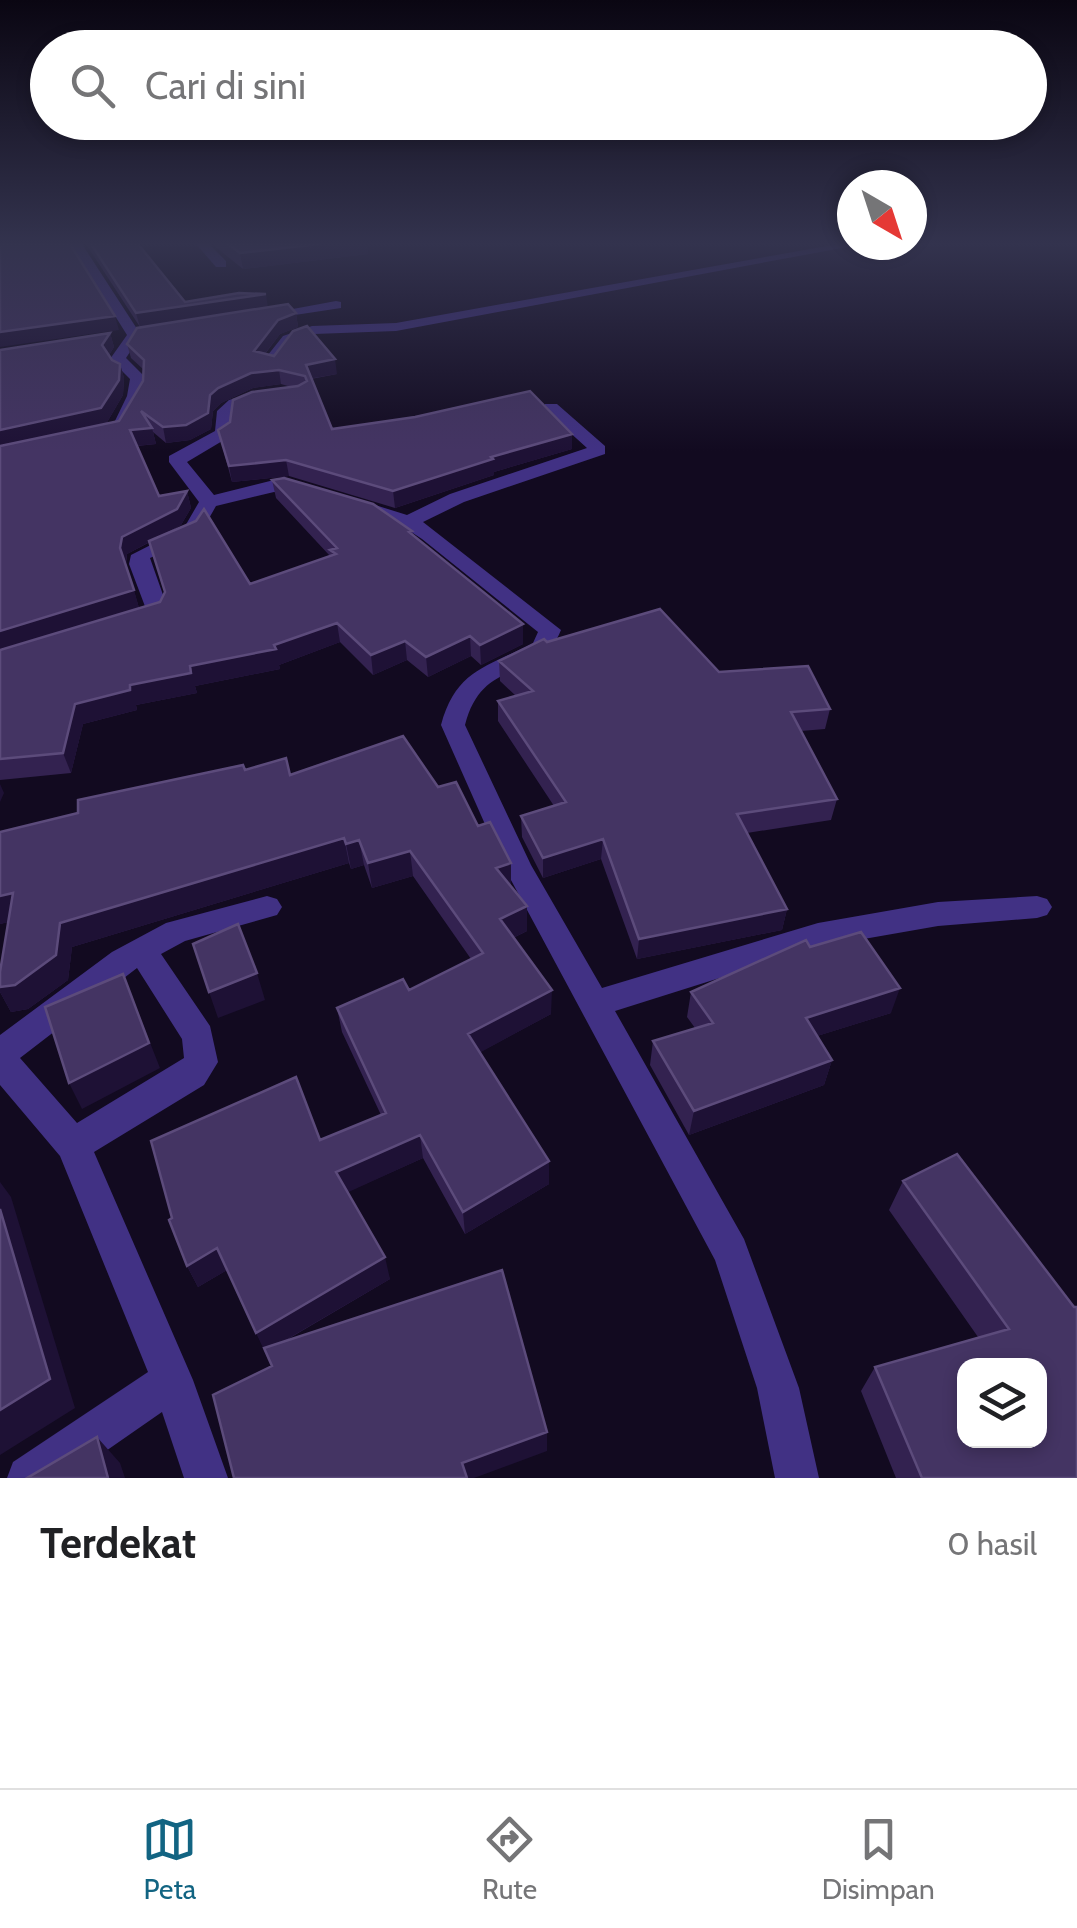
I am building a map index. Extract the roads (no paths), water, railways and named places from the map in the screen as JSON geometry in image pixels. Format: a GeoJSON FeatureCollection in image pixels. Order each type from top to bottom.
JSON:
{"type":"FeatureCollection","features":[{"type":"Feature","properties":{"kind":"street"},"geometry":{"type":"LineString","coordinates":[[120,313],[134,334]]}},
{"type":"Feature","properties":{"kind":"street"},"geometry":{"type":"LineString","coordinates":[[244,319],[287,313]]}},
{"type":"Feature","properties":{"kind":"street"},"geometry":{"type":"LineString","coordinates":[[268,365],[288,339],[312,330],[396,326],[469,313]]}},
{"type":"Feature","properties":{"kind":"street"},"geometry":{"type":"LineString","coordinates":[[115,338],[152,332]]}},
{"type":"Feature","properties":{"kind":"street"},"geometry":{"type":"LineString","coordinates":[[109,434],[118,429],[136,396],[136,374],[124,369],[118,359],[134,334]]}},
{"type":"Feature","properties":{"kind":"street"},"geometry":{"type":"LineString","coordinates":[[209,502],[178,462],[178,456],[223,433],[225,410],[235,403],[285,392]]}},
{"type":"Feature","properties":{"kind":"street"},"geometry":{"type":"LineString","coordinates":[[408,522],[457,498],[599,450],[551,407]]}},
{"type":"Feature","properties":{"kind":"street"},"geometry":{"type":"LineString","coordinates":[[118,627],[156,613],[139,564],[141,555],[192,532],[209,502],[288,486],[408,522],[466,561],[550,630],[543,648],[466,687],[457,701],[453,725],[518,867],[731,1252],[778,1388],[797,1478]]}},
{"type":"Feature","properties":{"kind":"street"},"geometry":{"type":"LineString","coordinates":[[206,1478],[172,1380],[73,1145],[0,1057],[142,951],[177,931],[267,907]]}},
{"type":"Feature","properties":{"kind":"street"},"geometry":{"type":"LineString","coordinates":[[594,1004],[818,935],[938,914],[1037,907]]}},
{"type":"Feature","properties":{"kind":"street"},"geometry":{"type":"LineString","coordinates":[[73,1145],[192,1074],[202,1062],[198,1036],[142,951]]}},
{"type":"Feature","properties":{"kind":"street"},"geometry":{"type":"LineString","coordinates":[[29,1478],[172,1380]]}}]}
